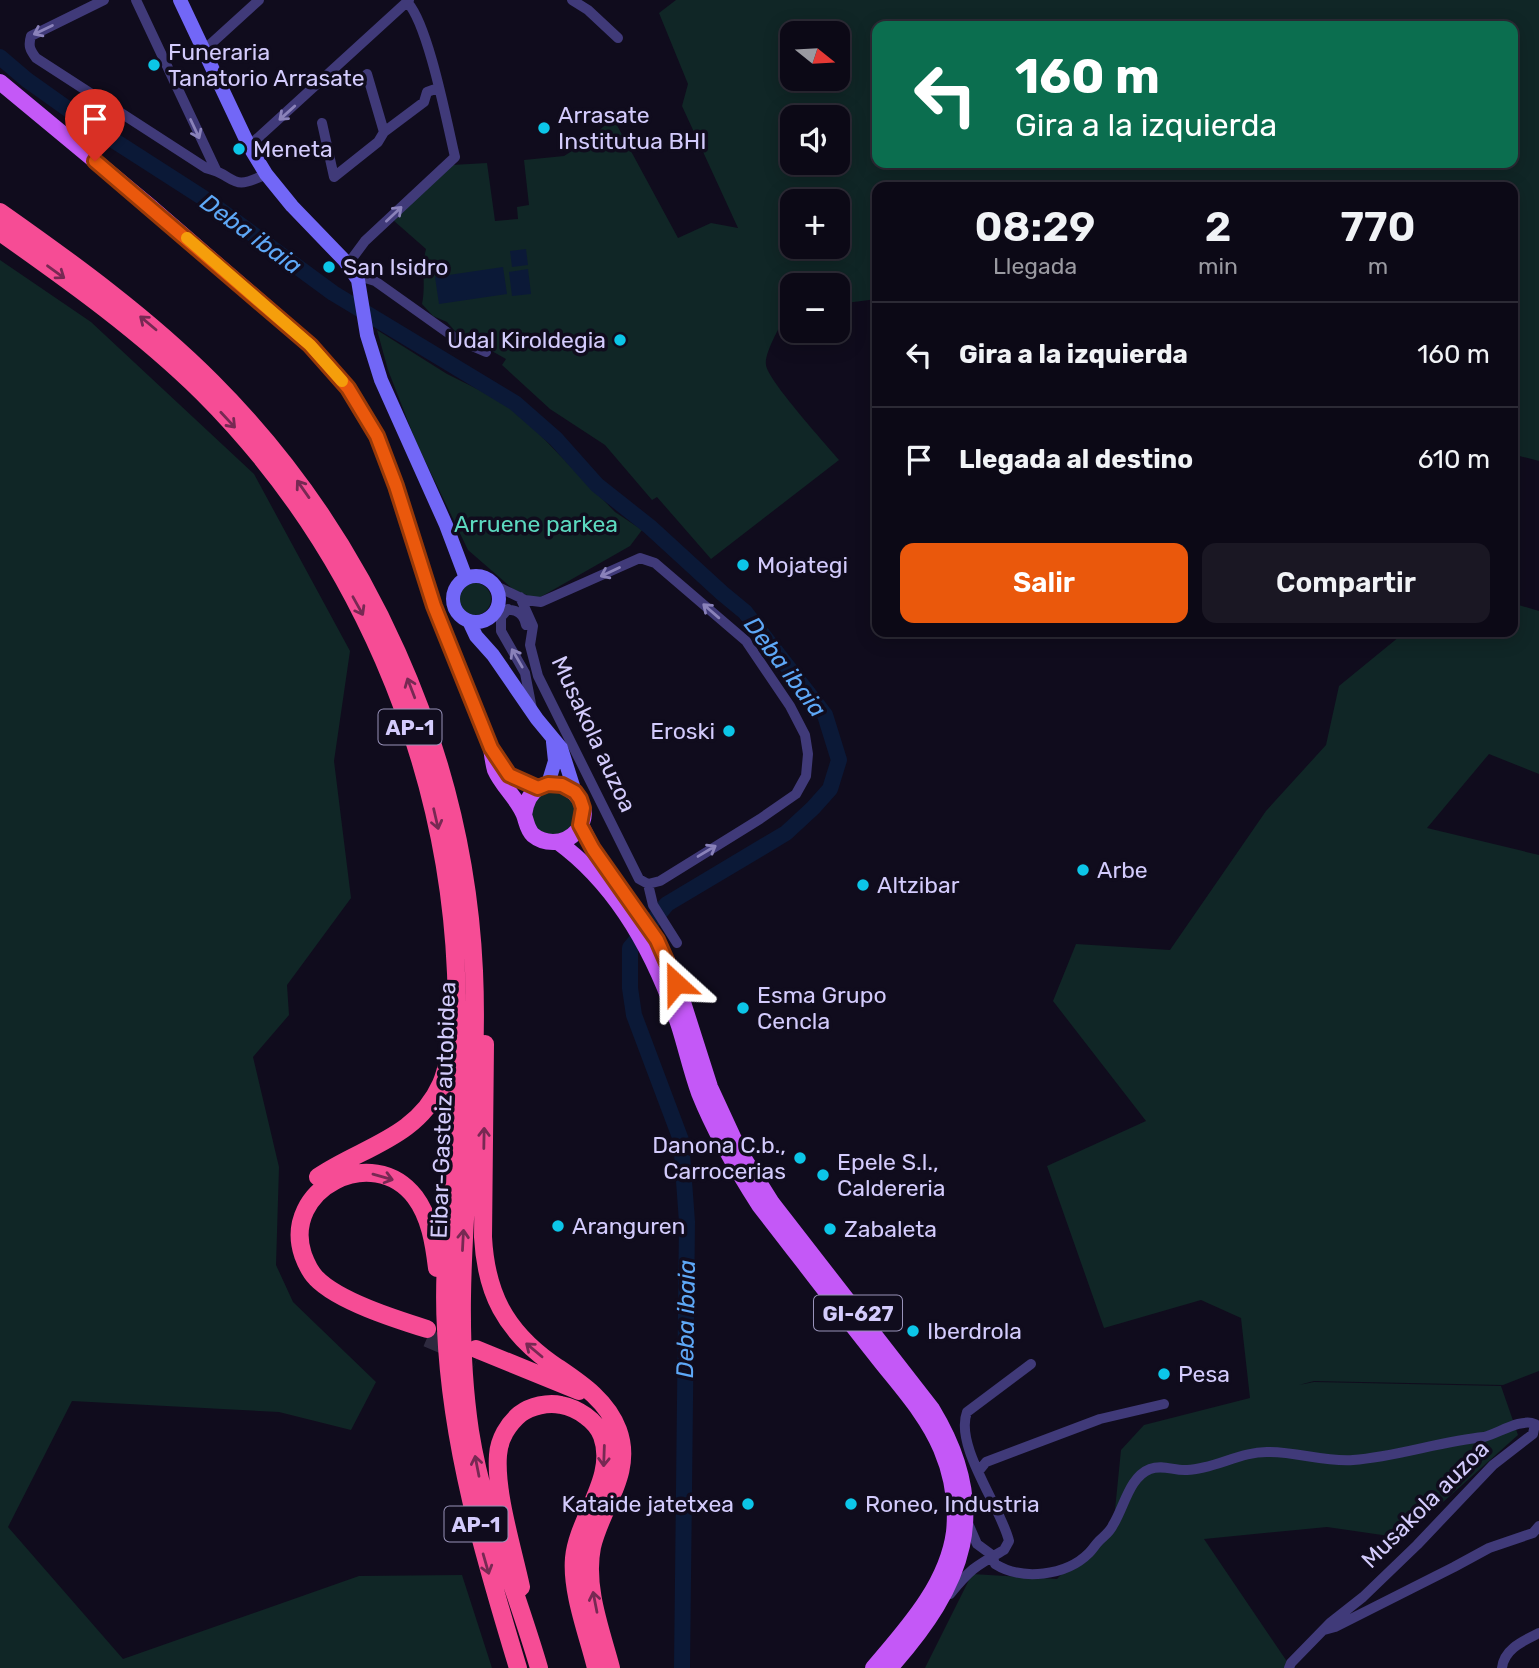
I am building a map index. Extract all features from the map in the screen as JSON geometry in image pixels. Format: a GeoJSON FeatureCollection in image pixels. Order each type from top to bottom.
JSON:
{"type":"FeatureCollection","features":[{"type":"Feature","properties":{"kind":"highway","name":"Eibar-Gasteiz autobidea"},"geometry":{"type":"LineString","coordinates":[[0,212],[134,311],[171,342],[260,433],[302,487],[344,551],[404,668],[428,733],[459,848],[468,907],[474,984],[474,1057],[462,1257],[461,1324],[471,1431],[480,1479],[505,1569],[539,1668]]}},
{"type":"Feature","properties":{"kind":"highway","name":"Eibar-Gasteiz autobidea"},"geometry":{"type":"LineString","coordinates":[[0,232],[127,326],[204,395],[258,454],[332,558],[390,673],[416,742],[443,847],[451,905],[458,1060],[446,1257],[445,1325],[449,1377],[455,1431],[468,1494],[518,1668]]}},
{"type":"Feature","properties":{"kind":"highway"},"geometry":{"type":"LineString","coordinates":[[459,848],[471,885],[483,982],[484,1263],[489,1283],[502,1311],[520,1337],[533,1350],[588,1388],[600,1416],[606,1447],[606,1461],[578,1538],[574,1562],[577,1592],[596,1668]]}},
{"type":"Feature","properties":{"kind":"highway"},"geometry":{"type":"LineString","coordinates":[[449,1377],[438,1321],[435,1246],[426,1216],[415,1196],[401,1183],[384,1175],[366,1173],[337,1178],[321,1188],[307,1210],[300,1234],[301,1247],[313,1276],[339,1296],[427,1334],[343,1308],[321,1295],[300,1274],[290,1249],[290,1236],[297,1205],[318,1177],[404,1131],[418,1118],[442,1083],[457,1027]]}},
{"type":"Feature","properties":{"kind":"highway"},"geometry":{"type":"LineString","coordinates":[[476,1354],[565,1395],[591,1414],[600,1416]]}},
{"type":"Feature","properties":{"kind":"highway"},"geometry":{"type":"LineString","coordinates":[[533,1648],[530,1623],[504,1509],[498,1454],[503,1435],[523,1412],[535,1406],[561,1405],[600,1416],[618,1430],[622,1447],[622,1463],[613,1496],[592,1547],[591,1564],[595,1606],[611,1668]]}},
{"type":"Feature","properties":{"kind":"main road","name":"GI-627"},"geometry":{"type":"LineString","coordinates":[[0,82],[152,208],[310,345],[348,388],[377,436],[396,486],[434,606],[491,748],[495,770],[534,835],[548,842],[558,842],[639,911]]}},
{"type":"Feature","properties":{"kind":"main road","name":"GI-627"},"geometry":{"type":"LineString","coordinates":[[491,748],[509,775],[543,786],[562,785],[575,792],[583,808],[580,825],[593,849],[639,911],[659,959],[699,1092],[731,1160],[760,1205],[929,1425],[948,1467],[955,1511],[947,1557],[921,1606],[873,1668]]}},
{"type":"Feature","properties":{"kind":"main road"},"geometry":{"type":"LineString","coordinates":[[524,815],[530,795],[543,786]]}},
{"type":"Feature","properties":{"kind":"main road"},"geometry":{"type":"LineString","coordinates":[[558,842],[575,833],[580,825]]}},
{"type":"Feature","properties":{"kind":"main road","name":"GI-627"},"geometry":{"type":"LineString","coordinates":[[659,959],[681,996],[710,1087],[740,1152],[772,1203],[937,1418],[958,1461],[965,1486],[966,1520],[959,1560],[931,1615],[890,1668]]}},
{"type":"Feature","properties":{"kind":"street"},"geometry":{"type":"LineString","coordinates":[[104,0],[31,36],[29,48],[36,58],[206,168],[216,170],[238,183],[266,174]]}},
{"type":"Feature","properties":{"kind":"street"},"geometry":{"type":"LineString","coordinates":[[136,0],[216,170]]}},
{"type":"Feature","properties":{"kind":"street"},"geometry":{"type":"LineString","coordinates":[[180,0],[249,146],[266,174],[292,206],[352,270],[375,281],[458,340],[486,352]]}},
{"type":"Feature","properties":{"kind":"street"},"geometry":{"type":"LineString","coordinates":[[204,51],[259,0]]}},
{"type":"Feature","properties":{"kind":"street"},"geometry":{"type":"LineString","coordinates":[[572,0],[588,10],[618,38]]}},
{"type":"Feature","properties":{"kind":"street"},"geometry":{"type":"LineString","coordinates":[[249,146],[408,1],[416,12],[455,156],[365,241],[352,270],[361,295],[367,335],[381,380],[450,535],[466,578]]}},
{"type":"Feature","properties":{"kind":"street"},"geometry":{"type":"LineString","coordinates":[[367,74],[384,132]]}},
{"type":"Feature","properties":{"kind":"street"},"geometry":{"type":"LineString","coordinates":[[322,123],[334,177],[378,142],[384,132],[424,102],[427,92],[438,88]]}},
{"type":"Feature","properties":{"kind":"street"},"geometry":{"type":"LineString","coordinates":[[530,645],[527,641],[526,621],[516,610],[499,612],[480,622],[469,621],[460,616],[453,604],[455,590],[466,578],[484,577],[495,586],[520,597],[545,601],[640,558],[655,564],[746,641],[790,706],[805,735],[808,754],[806,776],[796,794],[660,881],[648,884]]}},
{"type":"Feature","properties":{"kind":"street"},"geometry":{"type":"LineString","coordinates":[[495,586],[499,598],[501,631],[525,673],[533,712]]}},
{"type":"Feature","properties":{"kind":"street","name":"Musakola auzoa"},"geometry":{"type":"LineString","coordinates":[[520,597],[533,626],[530,645],[538,676],[639,879],[648,884],[639,911],[675,940]]}},
{"type":"Feature","properties":{"kind":"street"},"geometry":{"type":"LineString","coordinates":[[493,655],[490,630],[499,612]]}},
{"type":"Feature","properties":{"kind":"street","name":"Musakola auzoa"},"geometry":{"type":"LineString","coordinates":[[469,621],[476,636],[561,748],[575,792]]}},
{"type":"Feature","properties":{"kind":"street","name":"Musakola auzoa"},"geometry":{"type":"LineString","coordinates":[[543,786],[555,761],[553,740]]}},
{"type":"Feature","properties":{"kind":"street"},"geometry":{"type":"LineString","coordinates":[[931,1615],[968,1571],[1004,1550],[1009,1541],[975,1467],[963,1422],[967,1412],[1031,1364]]}},
{"type":"Feature","properties":{"kind":"street"},"geometry":{"type":"LineString","coordinates":[[978,1472],[986,1462],[1074,1427],[1164,1404]]}},
{"type":"Feature","properties":{"kind":"street","name":"Musakola auzoa"},"geometry":{"type":"LineString","coordinates":[[966,1520],[977,1544],[992,1555],[995,1564],[1003,1569],[1028,1574],[1054,1571],[1077,1562],[1111,1530],[1135,1481],[1152,1468],[1189,1470],[1270,1452],[1327,1460],[1360,1460],[1484,1437],[1504,1432],[1521,1422],[1535,1424],[1533,1434],[1493,1465],[1417,1545],[1324,1630],[1289,1668]]}},
{"type":"Feature","properties":{"kind":"street","name":"Musakola auzoa"},"geometry":{"type":"LineString","coordinates":[[1324,1630],[1454,1567],[1472,1555],[1525,1536],[1539,1526]]}},
{"type":"Feature","properties":{"kind":"street"},"geometry":{"type":"LineString","coordinates":[[1502,1668],[1507,1654],[1539,1633]]}},
{"type":"Feature","properties":{"kind":"green space"},"geometry":{"type":"Polygon","coordinates":[[[676,0],[1539,0],[1539,461],[1518,456],[1518,182],[872,182],[872,300],[850,302],[850,273],[780,273],[780,326],[766,359],[769,373],[776,384],[839,460],[711,559],[657,497],[652,500],[605,445],[550,409],[502,365],[506,359],[460,337],[447,322],[433,316],[422,304],[426,249],[393,220],[452,165],[487,163],[495,221],[518,219],[517,207],[529,205],[524,160],[564,156],[585,143],[613,118],[678,238],[711,223],[738,228],[682,106],[688,84],[659,13],[676,0]]]}},
{"type":"Feature","properties":{"kind":"green space"},"geometry":{"type":"Polygon","coordinates":[[[0,260],[91,322],[254,474],[350,651],[334,761],[351,898],[287,985],[289,1015],[253,1057],[279,1167],[276,1265],[293,1302],[376,1382],[351,1430],[279,1412],[72,1401],[8,1527],[123,1659],[359,1576],[462,1575],[492,1668],[0,1668],[0,260]]]}},
{"type":"Feature","properties":{"kind":"green space","name":"Arruene parkea"},"geometry":{"type":"Polygon","coordinates":[[[377,330],[447,374],[513,407],[615,512],[642,530],[630,546],[537,599],[514,590],[468,550],[416,442],[388,370],[377,330]]]}},
{"type":"Feature","properties":{"kind":"green space"},"geometry":{"type":"Polygon","coordinates":[[[475,583],[486,588],[491,599],[486,610],[475,615],[464,610],[459,599],[464,588],[475,583]]]}},
{"type":"Feature","properties":{"kind":"green space"},"geometry":{"type":"Polygon","coordinates":[[[1518,605],[1539,611],[1539,774],[1489,754],[1427,828],[1539,855],[1539,1371],[1503,1385],[1314,1381],[1299,1385],[1314,1382],[1501,1386],[1518,1435],[1403,1538],[1327,1527],[1204,1539],[1288,1663],[1288,1668],[925,1668],[972,1574],[1057,1579],[1114,1520],[1121,1450],[1144,1425],[1250,1398],[1241,1318],[1201,1300],[1104,1328],[1047,1166],[1146,1121],[1053,1001],[1076,944],[1170,950],[1266,811],[1326,745],[1339,686],[1399,637],[1518,637],[1518,605]]]}},
{"type":"Feature","properties":{"kind":"green space"},"geometry":{"type":"Polygon","coordinates":[[[567,790],[579,811],[568,833],[544,836],[532,825],[531,801],[536,794],[567,790]]]}},
{"type":"Feature","properties":{"kind":"water"},"geometry":{"type":"Polygon","coordinates":[[[526,249],[528,265],[512,267],[510,251],[526,249]]]}},
{"type":"Feature","properties":{"kind":"water"},"geometry":{"type":"Polygon","coordinates":[[[503,267],[507,294],[439,304],[435,277],[503,267]]]}},
{"type":"Feature","properties":{"kind":"water"},"geometry":{"type":"Polygon","coordinates":[[[528,269],[531,294],[512,296],[509,272],[528,269]]]}},
{"type":"Feature","properties":{"kind":"waterway","name":"Deba ibaia"},"geometry":{"type":"LineString","coordinates":[[0,57],[27,80],[96,129],[205,199],[333,293],[515,403],[556,439],[597,485],[650,527],[745,612],[825,715],[839,760],[830,789],[786,833],[667,904],[630,948],[630,988],[634,1015],[681,1140],[687,1222],[682,1668]]}},
{"type":"Feature","properties":{"kind":"tunnel"},"geometry":{"type":"LineString","coordinates":[[427,1338],[477,1359]]}},
{"type":"Feature","properties":{"kind":"slow traffic"},"geometry":{"type":"LineString","coordinates":[[187,238],[310,345],[342,381]]}},
{"type":"Feature","properties":{"kind":"place","name":"Funeraria Tanatorio Arrasate"},"geometry":{"type":"Point","coordinates":[154,65]}},
{"type":"Feature","properties":{"kind":"place","name":"Arrasate Institutua BHI"},"geometry":{"type":"Point","coordinates":[544,128]}},
{"type":"Feature","properties":{"kind":"place","name":"Meneta"},"geometry":{"type":"Point","coordinates":[239,149]}},
{"type":"Feature","properties":{"kind":"place","name":"San Isidro"},"geometry":{"type":"Point","coordinates":[329,267]}},
{"type":"Feature","properties":{"kind":"place","name":"Udal Kiroldegia"},"geometry":{"type":"Point","coordinates":[620,340]}},
{"type":"Feature","properties":{"kind":"place","name":"Mojategi"},"geometry":{"type":"Point","coordinates":[743,565]}},
{"type":"Feature","properties":{"kind":"place","name":"Eroski"},"geometry":{"type":"Point","coordinates":[729,731]}},
{"type":"Feature","properties":{"kind":"place","name":"Arbe"},"geometry":{"type":"Point","coordinates":[1083,870]}},
{"type":"Feature","properties":{"kind":"place","name":"Altzibar"},"geometry":{"type":"Point","coordinates":[863,885]}},
{"type":"Feature","properties":{"kind":"place","name":"Esma Grupo Cencla"},"geometry":{"type":"Point","coordinates":[743,1008]}},
{"type":"Feature","properties":{"kind":"place","name":"Danona C.b., Carrocerias"},"geometry":{"type":"Point","coordinates":[800,1158]}},
{"type":"Feature","properties":{"kind":"place","name":"Epele S.l., Caldereria"},"geometry":{"type":"Point","coordinates":[823,1175]}},
{"type":"Feature","properties":{"kind":"place","name":"Aranguren"},"geometry":{"type":"Point","coordinates":[558,1226]}},
{"type":"Feature","properties":{"kind":"place","name":"Zabaleta"},"geometry":{"type":"Point","coordinates":[830,1229]}},
{"type":"Feature","properties":{"kind":"place","name":"Iberdrola"},"geometry":{"type":"Point","coordinates":[913,1331]}},
{"type":"Feature","properties":{"kind":"place","name":"Pesa"},"geometry":{"type":"Point","coordinates":[1164,1374]}},
{"type":"Feature","properties":{"kind":"place","name":"Kataide jatetxea"},"geometry":{"type":"Point","coordinates":[748,1504]}},
{"type":"Feature","properties":{"kind":"place","name":"Roneo, Industria"},"geometry":{"type":"Point","coordinates":[851,1504]}},
{"type":"Feature","properties":{"kind":"route"},"geometry":{"type":"LineString","coordinates":[[95,161],[310,345],[348,388],[377,436],[396,486],[434,606],[491,748],[509,775],[522,782],[538,788],[555,783],[575,792],[583,808],[580,825],[593,849],[657,940],[676,983]]}}]}
